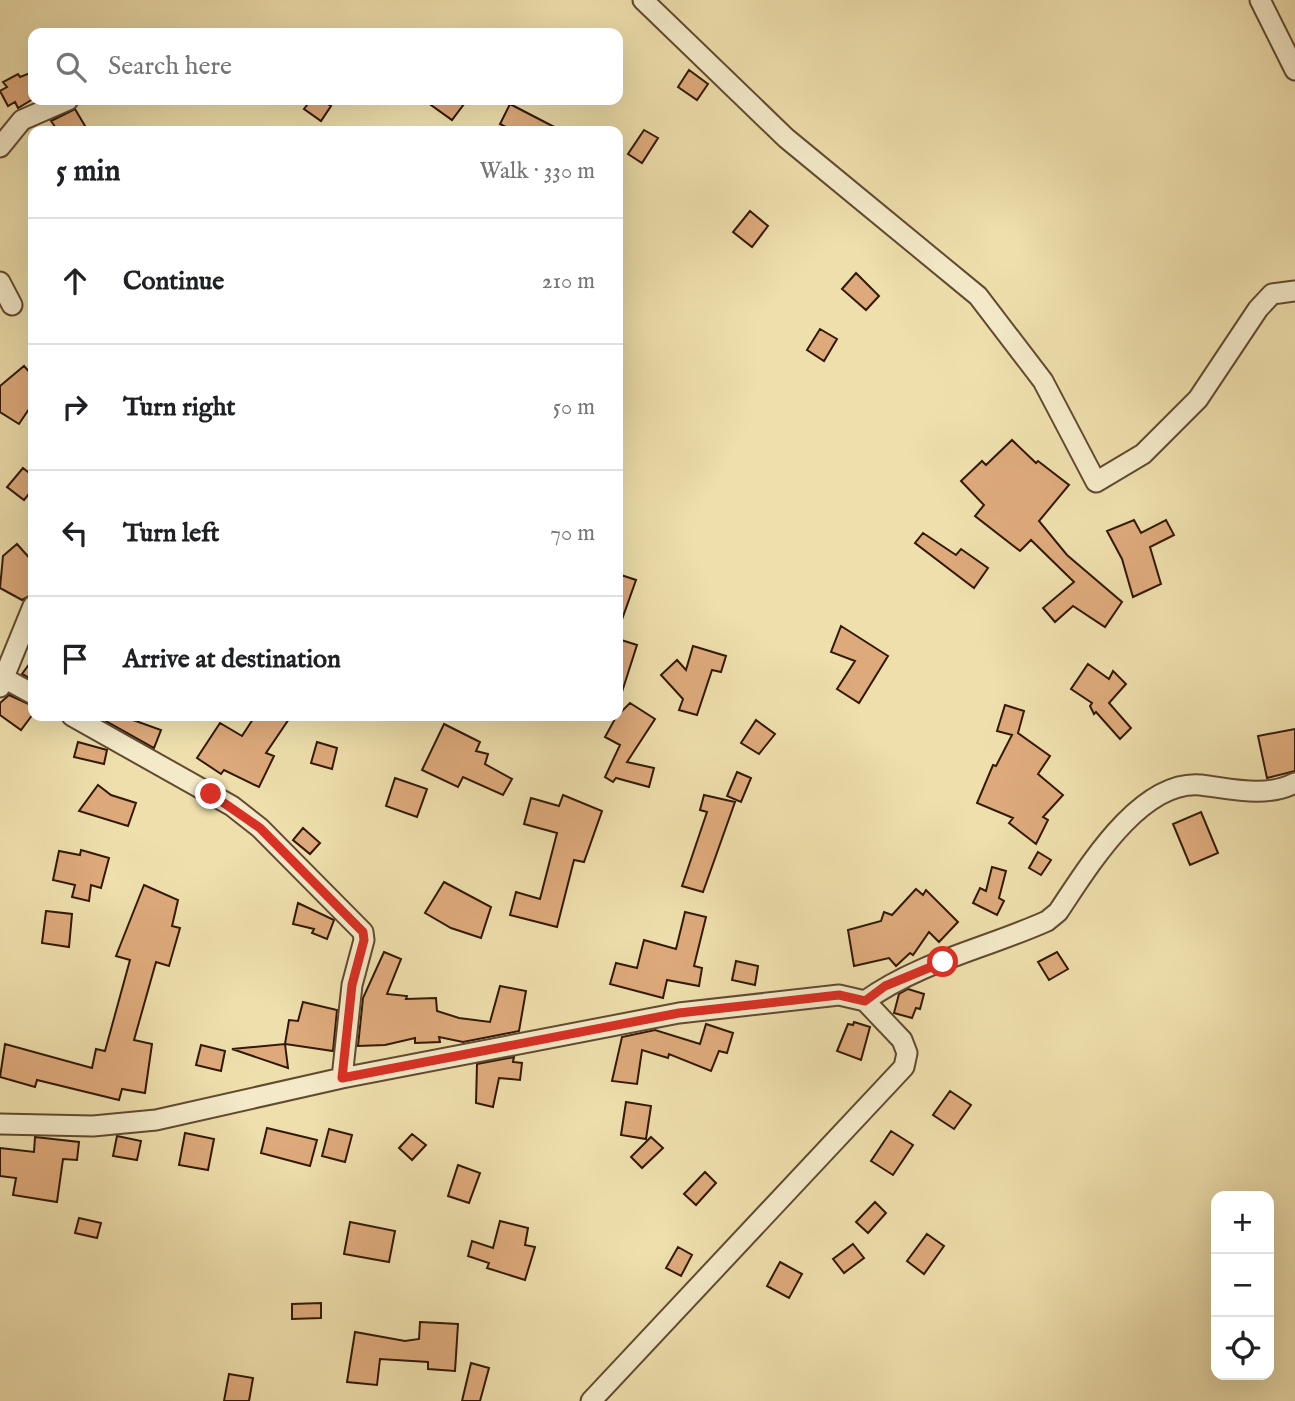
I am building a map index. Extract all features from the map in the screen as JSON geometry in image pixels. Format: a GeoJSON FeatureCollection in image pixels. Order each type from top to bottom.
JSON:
{"type":"FeatureCollection","features":[{"type":"Feature","properties":{"kind":"street"},"geometry":{"type":"LineString","coordinates":[[643,0],[786,138],[978,296],[1043,381],[1096,482],[1143,454],[1198,399],[1258,309],[1272,294],[1295,291]]}},
{"type":"Feature","properties":{"kind":"street"},"geometry":{"type":"LineString","coordinates":[[1260,0],[1295,70]]}},
{"type":"Feature","properties":{"kind":"street"},"geometry":{"type":"LineString","coordinates":[[0,146],[22,120],[56,105]]}},
{"type":"Feature","properties":{"kind":"street"},"geometry":{"type":"LineString","coordinates":[[0,282],[12,305]]}},
{"type":"Feature","properties":{"kind":"street"},"geometry":{"type":"LineString","coordinates":[[28,618],[2,682],[28,692]]}},
{"type":"Feature","properties":{"kind":"street"},"geometry":{"type":"LineString","coordinates":[[81,721],[232,806],[260,828],[363,932],[364,940],[352,985],[342,1078]]}},
{"type":"Feature","properties":{"kind":"street"},"geometry":{"type":"LineString","coordinates":[[865,1001],[885,986],[919,971],[1047,921],[1058,912],[1122,825],[1172,788],[1197,785],[1246,792],[1280,790],[1295,783]]}},
{"type":"Feature","properties":{"kind":"street"},"geometry":{"type":"LineString","coordinates":[[0,1124],[122,1124],[342,1078],[679,1013],[839,995],[865,1001],[902,1040],[907,1053],[904,1067],[591,1401]]}},
{"type":"Feature","properties":{"kind":"building"},"geometry":{"type":"Polygon","coordinates":[[[689,70],[708,84],[697,100],[678,87],[689,70]]]}},
{"type":"Feature","properties":{"kind":"building"},"geometry":{"type":"Polygon","coordinates":[[[18,74],[20,77],[28,74],[28,102],[18,108],[15,102],[8,106],[0,91],[7,87],[3,82],[18,74]]]}},
{"type":"Feature","properties":{"kind":"building"},"geometry":{"type":"Polygon","coordinates":[[[307,105],[331,106],[321,121],[304,109],[307,105]]]}},
{"type":"Feature","properties":{"kind":"building"},"geometry":{"type":"Polygon","coordinates":[[[431,105],[463,105],[452,120],[431,105]]]}},
{"type":"Feature","properties":{"kind":"building"},"geometry":{"type":"Polygon","coordinates":[[[512,105],[552,126],[504,126],[500,124],[512,105]]]}},
{"type":"Feature","properties":{"kind":"building"},"geometry":{"type":"Polygon","coordinates":[[[75,109],[85,126],[54,126],[51,121],[75,109]]]}},
{"type":"Feature","properties":{"kind":"building"},"geometry":{"type":"Polygon","coordinates":[[[644,130],[658,138],[642,163],[628,154],[644,130]]]}},
{"type":"Feature","properties":{"kind":"building"},"geometry":{"type":"Polygon","coordinates":[[[750,211],[768,226],[752,247],[733,232],[750,211]]]}},
{"type":"Feature","properties":{"kind":"building"},"geometry":{"type":"Polygon","coordinates":[[[856,273],[879,296],[866,310],[842,289],[856,273]]]}},
{"type":"Feature","properties":{"kind":"building"},"geometry":{"type":"Polygon","coordinates":[[[820,329],[837,339],[824,361],[807,350],[820,329]]]}},
{"type":"Feature","properties":{"kind":"building"},"geometry":{"type":"Polygon","coordinates":[[[24,366],[28,370],[28,410],[19,424],[0,412],[0,386],[24,366]]]}},
{"type":"Feature","properties":{"kind":"building"},"geometry":{"type":"Polygon","coordinates":[[[1012,440],[1036,463],[1038,461],[1069,485],[1039,521],[1067,555],[1122,602],[1105,627],[1073,606],[1055,622],[1043,608],[1074,582],[1031,540],[1020,551],[975,516],[984,505],[961,481],[982,461],[986,465],[1012,440]]]}},
{"type":"Feature","properties":{"kind":"building"},"geometry":{"type":"Polygon","coordinates":[[[23,468],[28,472],[28,495],[24,500],[7,487],[23,468]]]}},
{"type":"Feature","properties":{"kind":"building"},"geometry":{"type":"Polygon","coordinates":[[[1134,520],[1141,533],[1166,520],[1174,535],[1150,547],[1161,584],[1133,597],[1122,559],[1107,531],[1134,520]]]}},
{"type":"Feature","properties":{"kind":"building"},"geometry":{"type":"Polygon","coordinates":[[[923,533],[956,555],[961,549],[988,568],[974,588],[915,543],[923,533]]]}},
{"type":"Feature","properties":{"kind":"building"},"geometry":{"type":"Polygon","coordinates":[[[17,544],[28,556],[28,597],[22,600],[0,588],[3,556],[17,544]]]}},
{"type":"Feature","properties":{"kind":"building"},"geometry":{"type":"Polygon","coordinates":[[[623,576],[636,580],[623,617],[623,576]]]}},
{"type":"Feature","properties":{"kind":"building"},"geometry":{"type":"Polygon","coordinates":[[[841,626],[888,656],[859,703],[837,689],[855,661],[831,652],[841,626]]]}},
{"type":"Feature","properties":{"kind":"building"},"geometry":{"type":"Polygon","coordinates":[[[623,641],[637,645],[623,689],[623,641]]]}},
{"type":"Feature","properties":{"kind":"building"},"geometry":{"type":"Polygon","coordinates":[[[693,646],[726,656],[721,672],[712,670],[697,715],[679,710],[683,699],[661,675],[677,660],[686,670],[693,646]]]}},
{"type":"Feature","properties":{"kind":"building"},"geometry":{"type":"Polygon","coordinates":[[[1088,664],[1109,679],[1113,671],[1126,684],[1109,703],[1131,728],[1120,739],[1096,712],[1094,714],[1090,706],[1092,703],[1071,689],[1088,664]]]}},
{"type":"Feature","properties":{"kind":"building"},"geometry":{"type":"Polygon","coordinates":[[[28,666],[28,677],[22,674],[28,666]]]}},
{"type":"Feature","properties":{"kind":"building"},"geometry":{"type":"Polygon","coordinates":[[[9,695],[28,704],[28,721],[21,730],[0,715],[0,703],[9,695]]]}},
{"type":"Feature","properties":{"kind":"building"},"geometry":{"type":"Polygon","coordinates":[[[630,703],[655,719],[627,762],[654,768],[649,787],[616,778],[613,782],[605,777],[620,745],[605,737],[614,721],[623,721],[623,710],[630,703]]]}},
{"type":"Feature","properties":{"kind":"building"},"geometry":{"type":"Polygon","coordinates":[[[1005,705],[1024,711],[1018,733],[1050,756],[1038,774],[1063,795],[1043,817],[1048,820],[1036,844],[1009,823],[1013,818],[977,803],[993,765],[996,766],[1012,735],[997,731],[1005,705]]]}},
{"type":"Feature","properties":{"kind":"building"},"geometry":{"type":"Polygon","coordinates":[[[756,720],[775,734],[759,754],[741,743],[756,720]]]}},
{"type":"Feature","properties":{"kind":"building"},"geometry":{"type":"Polygon","coordinates":[[[106,721],[136,721],[161,730],[154,748],[106,721]]]}},
{"type":"Feature","properties":{"kind":"building"},"geometry":{"type":"Polygon","coordinates":[[[252,721],[288,721],[266,753],[274,756],[259,787],[224,770],[221,774],[197,758],[220,723],[242,736],[252,721]]]}},
{"type":"Feature","properties":{"kind":"building"},"geometry":{"type":"Polygon","coordinates":[[[444,724],[480,742],[476,751],[488,754],[485,764],[512,779],[503,795],[463,777],[458,787],[422,770],[444,724]]]}},
{"type":"Feature","properties":{"kind":"building"},"geometry":{"type":"Polygon","coordinates":[[[1295,729],[1295,771],[1267,778],[1258,736],[1295,729]]]}},
{"type":"Feature","properties":{"kind":"building"},"geometry":{"type":"Polygon","coordinates":[[[78,742],[107,750],[104,764],[74,757],[78,742]]]}},
{"type":"Feature","properties":{"kind":"building"},"geometry":{"type":"Polygon","coordinates":[[[317,742],[337,748],[332,769],[311,763],[317,742]]]}},
{"type":"Feature","properties":{"kind":"building"},"geometry":{"type":"Polygon","coordinates":[[[737,772],[751,778],[741,802],[727,796],[737,772]]]}},
{"type":"Feature","properties":{"kind":"building"},"geometry":{"type":"Polygon","coordinates":[[[395,778],[427,789],[417,817],[386,806],[395,778]]]}},
{"type":"Feature","properties":{"kind":"building"},"geometry":{"type":"Polygon","coordinates":[[[98,785],[111,795],[136,803],[128,826],[79,811],[98,785]]]}},
{"type":"Feature","properties":{"kind":"building"},"geometry":{"type":"Polygon","coordinates":[[[563,795],[602,811],[584,862],[574,860],[557,927],[510,915],[516,892],[540,899],[557,833],[524,824],[531,798],[559,806],[563,795]]]}},
{"type":"Feature","properties":{"kind":"building"},"geometry":{"type":"Polygon","coordinates":[[[704,795],[735,802],[703,892],[682,886],[707,812],[700,810],[704,795]]]}},
{"type":"Feature","properties":{"kind":"building"},"geometry":{"type":"Polygon","coordinates":[[[1201,812],[1218,853],[1190,865],[1173,824],[1201,812]]]}},
{"type":"Feature","properties":{"kind":"building"},"geometry":{"type":"Polygon","coordinates":[[[303,828],[320,843],[310,854],[293,840],[303,828]]]}},
{"type":"Feature","properties":{"kind":"building"},"geometry":{"type":"Polygon","coordinates":[[[81,850],[109,858],[101,888],[91,885],[89,901],[72,897],[75,885],[53,880],[59,851],[80,855],[81,850]]]}},
{"type":"Feature","properties":{"kind":"building"},"geometry":{"type":"Polygon","coordinates":[[[1038,852],[1051,860],[1041,875],[1029,868],[1038,852]]]}},
{"type":"Feature","properties":{"kind":"building"},"geometry":{"type":"Polygon","coordinates":[[[992,867],[1006,871],[999,898],[1004,901],[997,915],[973,903],[980,888],[986,891],[992,867]]]}},
{"type":"Feature","properties":{"kind":"building"},"geometry":{"type":"Polygon","coordinates":[[[444,882],[491,907],[481,938],[451,928],[425,913],[444,882]]]}},
{"type":"Feature","properties":{"kind":"building"},"geometry":{"type":"Polygon","coordinates":[[[144,885],[178,900],[172,926],[180,928],[169,966],[156,962],[134,1040],[152,1044],[145,1093],[122,1089],[119,1100],[37,1080],[35,1087],[0,1077],[5,1044],[92,1068],[96,1049],[105,1051],[130,960],[116,956],[144,885]]]}},
{"type":"Feature","properties":{"kind":"building"},"geometry":{"type":"Polygon","coordinates":[[[916,889],[923,895],[926,890],[958,922],[939,942],[929,932],[913,955],[910,953],[896,966],[889,958],[854,966],[848,930],[881,921],[884,912],[892,915],[916,889]]]}},
{"type":"Feature","properties":{"kind":"building"},"geometry":{"type":"Polygon","coordinates":[[[298,903],[334,920],[327,939],[312,933],[314,929],[293,924],[298,903]]]}},
{"type":"Feature","properties":{"kind":"building"},"geometry":{"type":"Polygon","coordinates":[[[46,911],[72,914],[69,947],[42,943],[46,911]]]}},
{"type":"Feature","properties":{"kind":"building"},"geometry":{"type":"Polygon","coordinates":[[[685,912],[706,917],[694,966],[702,968],[699,986],[667,980],[663,998],[610,984],[616,963],[637,968],[644,940],[676,949],[685,912]]]}},
{"type":"Feature","properties":{"kind":"building"},"geometry":{"type":"Polygon","coordinates":[[[384,952],[401,959],[387,994],[407,996],[406,999],[436,998],[437,1011],[459,1018],[490,1022],[500,986],[526,991],[519,1031],[463,1042],[439,1037],[440,1042],[415,1043],[415,1038],[385,1045],[358,1046],[363,998],[384,952]]]}},
{"type":"Feature","properties":{"kind":"building"},"geometry":{"type":"Polygon","coordinates":[[[1057,952],[1068,969],[1049,980],[1038,962],[1057,952]]]}},
{"type":"Feature","properties":{"kind":"building"},"geometry":{"type":"Polygon","coordinates":[[[736,961],[758,966],[755,985],[732,980],[736,961]]]}},
{"type":"Feature","properties":{"kind":"building"},"geometry":{"type":"Polygon","coordinates":[[[908,989],[924,994],[920,1009],[916,1008],[912,1018],[894,1013],[899,994],[908,989]]]}},
{"type":"Feature","properties":{"kind":"building"},"geometry":{"type":"Polygon","coordinates":[[[303,1002],[337,1010],[333,1051],[285,1044],[289,1020],[298,1021],[303,1002]]]}},
{"type":"Feature","properties":{"kind":"building"},"geometry":{"type":"Polygon","coordinates":[[[854,1022],[870,1027],[861,1060],[837,1051],[848,1024],[853,1025],[854,1022]]]}},
{"type":"Feature","properties":{"kind":"building"},"geometry":{"type":"Polygon","coordinates":[[[706,1024],[733,1033],[727,1053],[719,1051],[711,1071],[669,1054],[668,1058],[642,1050],[637,1084],[612,1081],[622,1037],[655,1030],[700,1044],[706,1024]]]}},
{"type":"Feature","properties":{"kind":"building"},"geometry":{"type":"Polygon","coordinates":[[[285,1044],[288,1068],[232,1049],[285,1044]]]}},
{"type":"Feature","properties":{"kind":"building"},"geometry":{"type":"Polygon","coordinates":[[[201,1045],[225,1051],[221,1071],[196,1065],[201,1045]]]}},
{"type":"Feature","properties":{"kind":"building"},"geometry":{"type":"Polygon","coordinates":[[[514,1057],[513,1062],[522,1063],[520,1080],[499,1078],[493,1107],[476,1103],[477,1064],[514,1057]]]}},
{"type":"Feature","properties":{"kind":"building"},"geometry":{"type":"Polygon","coordinates":[[[950,1091],[971,1105],[954,1129],[933,1115],[950,1091]]]}},
{"type":"Feature","properties":{"kind":"building"},"geometry":{"type":"Polygon","coordinates":[[[626,1102],[651,1106],[646,1139],[621,1135],[626,1102]]]}},
{"type":"Feature","properties":{"kind":"building"},"geometry":{"type":"Polygon","coordinates":[[[267,1128],[317,1140],[310,1166],[261,1153],[267,1128]]]}},
{"type":"Feature","properties":{"kind":"building"},"geometry":{"type":"Polygon","coordinates":[[[329,1129],[352,1135],[345,1162],[322,1156],[329,1129]]]}},
{"type":"Feature","properties":{"kind":"building"},"geometry":{"type":"Polygon","coordinates":[[[891,1131],[913,1145],[893,1175],[871,1161],[891,1131]]]}},
{"type":"Feature","properties":{"kind":"building"},"geometry":{"type":"Polygon","coordinates":[[[185,1133],[214,1139],[208,1170],[179,1165],[185,1133]]]}},
{"type":"Feature","properties":{"kind":"building"},"geometry":{"type":"Polygon","coordinates":[[[412,1134],[426,1145],[412,1160],[399,1148],[412,1134]]]}},
{"type":"Feature","properties":{"kind":"building"},"geometry":{"type":"Polygon","coordinates":[[[117,1136],[141,1141],[137,1160],[113,1156],[117,1136]]]}},
{"type":"Feature","properties":{"kind":"building"},"geometry":{"type":"Polygon","coordinates":[[[35,1137],[79,1142],[77,1160],[63,1159],[57,1202],[13,1195],[16,1178],[0,1176],[0,1148],[34,1152],[35,1137]]]}},
{"type":"Feature","properties":{"kind":"building"},"geometry":{"type":"Polygon","coordinates":[[[651,1137],[663,1148],[642,1168],[631,1157],[651,1137]]]}},
{"type":"Feature","properties":{"kind":"building"},"geometry":{"type":"Polygon","coordinates":[[[458,1165],[480,1173],[469,1203],[448,1196],[458,1165]]]}},
{"type":"Feature","properties":{"kind":"building"},"geometry":{"type":"Polygon","coordinates":[[[705,1172],[716,1183],[696,1205],[684,1194],[705,1172]]]}},
{"type":"Feature","properties":{"kind":"building"},"geometry":{"type":"Polygon","coordinates":[[[875,1202],[886,1213],[868,1233],[856,1222],[875,1202]]]}},
{"type":"Feature","properties":{"kind":"building"},"geometry":{"type":"Polygon","coordinates":[[[79,1218],[101,1223],[97,1238],[75,1233],[79,1218]]]}},
{"type":"Feature","properties":{"kind":"building"},"geometry":{"type":"Polygon","coordinates":[[[500,1221],[528,1228],[525,1245],[535,1247],[525,1280],[487,1268],[489,1263],[468,1256],[472,1241],[493,1248],[500,1221]]]}},
{"type":"Feature","properties":{"kind":"building"},"geometry":{"type":"Polygon","coordinates":[[[350,1222],[395,1231],[389,1262],[344,1254],[350,1222]]]}},
{"type":"Feature","properties":{"kind":"building"},"geometry":{"type":"Polygon","coordinates":[[[927,1234],[944,1246],[924,1274],[907,1261],[927,1234]]]}},
{"type":"Feature","properties":{"kind":"building"},"geometry":{"type":"Polygon","coordinates":[[[853,1244],[864,1258],[844,1273],[833,1259],[853,1244]]]}},
{"type":"Feature","properties":{"kind":"building"},"geometry":{"type":"Polygon","coordinates":[[[678,1247],[692,1255],[681,1276],[666,1268],[678,1247]]]}},
{"type":"Feature","properties":{"kind":"building"},"geometry":{"type":"Polygon","coordinates":[[[780,1262],[802,1274],[789,1298],[767,1286],[780,1262]]]}},
{"type":"Feature","properties":{"kind":"building"},"geometry":{"type":"Polygon","coordinates":[[[321,1303],[321,1318],[292,1319],[292,1304],[321,1303]]]}},
{"type":"Feature","properties":{"kind":"building"},"geometry":{"type":"Polygon","coordinates":[[[420,1322],[458,1324],[455,1371],[428,1369],[428,1362],[380,1359],[377,1385],[347,1382],[355,1332],[405,1341],[419,1339],[420,1322]]]}},
{"type":"Feature","properties":{"kind":"building"},"geometry":{"type":"Polygon","coordinates":[[[471,1363],[489,1368],[480,1401],[462,1401],[471,1363]]]}},
{"type":"Feature","properties":{"kind":"building"},"geometry":{"type":"Polygon","coordinates":[[[229,1374],[253,1378],[249,1401],[224,1401],[229,1374]]]}},
{"type":"Feature","properties":{"kind":"route"},"geometry":{"type":"LineString","coordinates":[[211,794],[232,806],[260,828],[363,932],[364,940],[352,985],[342,1078],[679,1013],[839,995],[865,1001],[885,986],[943,962]]}}]}
